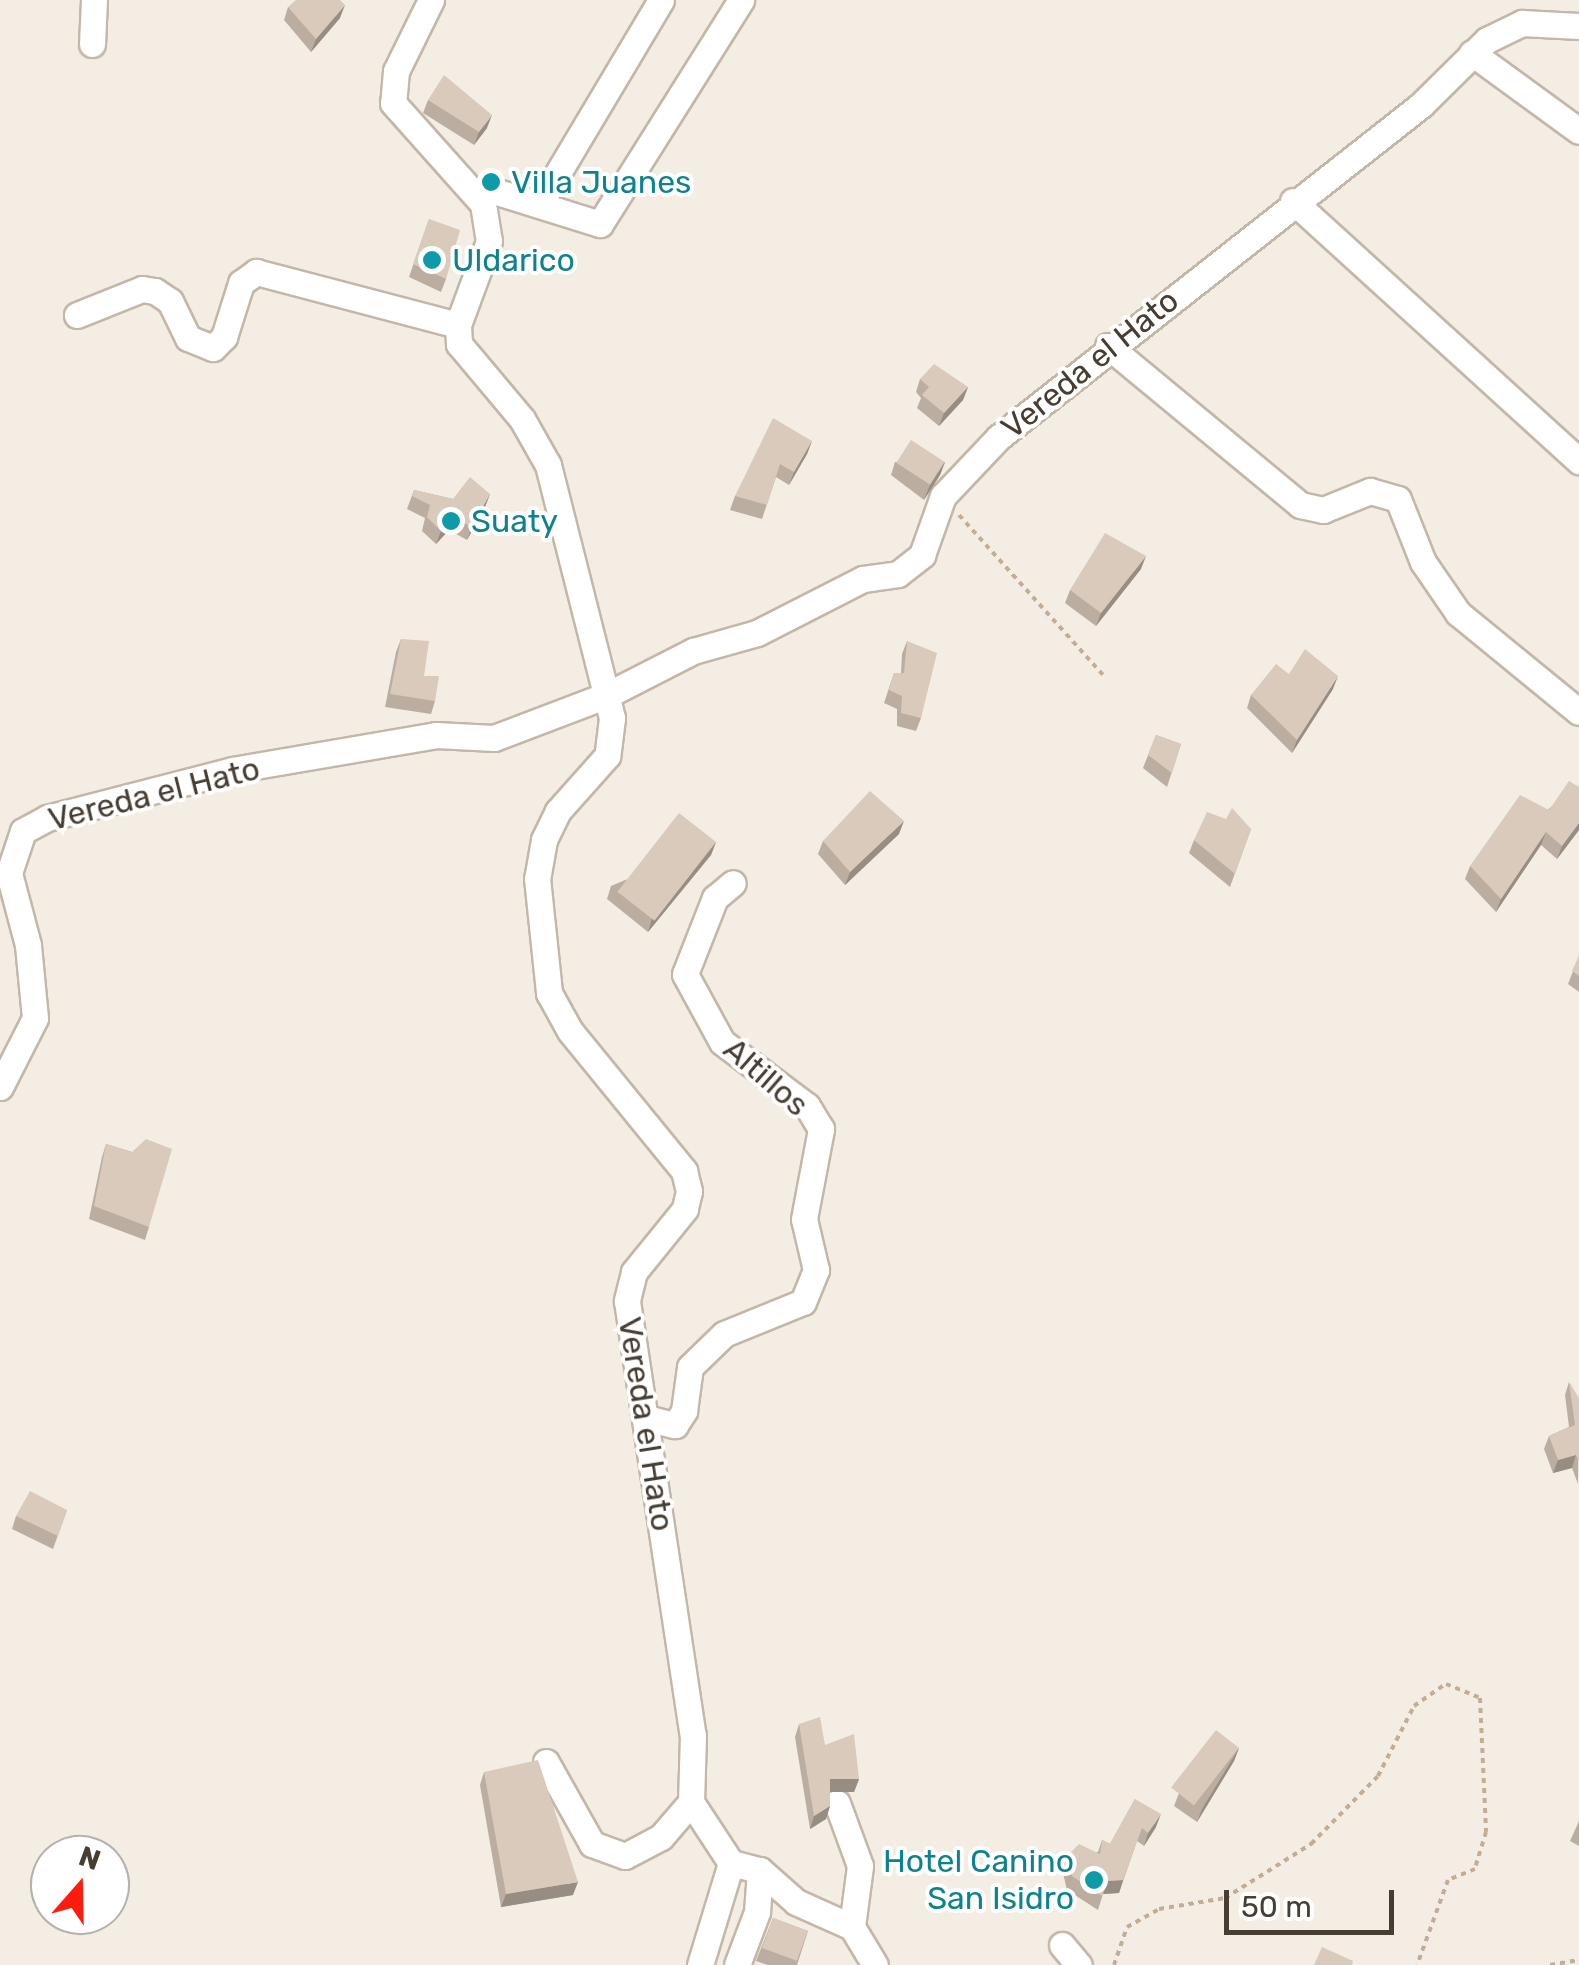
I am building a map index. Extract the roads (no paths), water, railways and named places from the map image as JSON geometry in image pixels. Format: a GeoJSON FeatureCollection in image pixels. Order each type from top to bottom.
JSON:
{"type":"FeatureCollection","features":[{"type":"Feature","properties":{"kind":"street"},"geometry":{"type":"LineString","coordinates":[[92,44],[94,0]]}},
{"type":"Feature","properties":{"kind":"street"},"geometry":{"type":"LineString","coordinates":[[431,0],[396,70],[393,103],[481,187],[600,224],[741,0]]}},
{"type":"Feature","properties":{"kind":"street"},"geometry":{"type":"LineString","coordinates":[[540,204],[661,0]]}},
{"type":"Feature","properties":{"kind":"street","name":"Vereda el Hato"},"geometry":{"type":"LineString","coordinates":[[0,1087],[29,1036],[36,1005],[9,873],[24,831],[47,818],[232,770],[436,735],[494,738],[606,695],[693,651],[757,632],[863,579],[911,567],[943,496],[999,437],[1108,346],[1422,105],[1472,53],[1512,26],[1579,26]]}},
{"type":"Feature","properties":{"kind":"street"},"geometry":{"type":"LineString","coordinates":[[1472,53],[1579,131]]}},
{"type":"Feature","properties":{"kind":"street"},"geometry":{"type":"LineString","coordinates":[[77,316],[142,289],[155,291],[170,301],[188,338],[213,348],[224,337],[241,283],[256,272],[458,325],[489,242],[481,187]]}},
{"type":"Feature","properties":{"kind":"street"},"geometry":{"type":"LineString","coordinates":[[1292,201],[1579,461]]}},
{"type":"Feature","properties":{"kind":"street","name":"Vereda el Hato"},"geometry":{"type":"LineString","coordinates":[[458,325],[459,344],[530,429],[548,464],[612,718],[606,756],[558,811],[537,878],[550,993],[570,1031],[684,1171],[688,1191],[685,1209],[634,1272],[627,1301],[692,1735],[691,1802]]}},
{"type":"Feature","properties":{"kind":"street"},"geometry":{"type":"LineString","coordinates":[[1108,346],[1300,505],[1323,510],[1370,491],[1398,498],[1441,592],[1474,628],[1579,712]]}},
{"type":"Feature","properties":{"kind":"street","name":"Altillos"},"geometry":{"type":"LineString","coordinates":[[646,1418],[674,1425],[684,1411],[690,1367],[724,1334],[803,1302],[816,1270],[804,1219],[822,1129],[807,1106],[722,1042],[685,974],[715,898],[732,883]]}},
{"type":"Feature","properties":{"kind":"street"},"geometry":{"type":"LineString","coordinates":[[546,1762],[592,1844],[626,1856],[661,1836],[691,1802],[731,1863],[760,1870],[796,1902],[852,1927],[875,1965]]}},
{"type":"Feature","properties":{"kind":"street"},"geometry":{"type":"LineString","coordinates":[[837,1803],[860,1866],[852,1927]]}},
{"type":"Feature","properties":{"kind":"street"},"geometry":{"type":"LineString","coordinates":[[700,1965],[731,1863]]}},
{"type":"Feature","properties":{"kind":"street"},"geometry":{"type":"LineString","coordinates":[[737,1965],[757,1912],[760,1870]]}},
{"type":"Feature","properties":{"kind":"place","name":"Villa Juanes"},"geometry":{"type":"Point","coordinates":[491,182]}},
{"type":"Feature","properties":{"kind":"place","name":"Uldarico"},"geometry":{"type":"Point","coordinates":[432,260]}},
{"type":"Feature","properties":{"kind":"place","name":"Suaty"},"geometry":{"type":"Point","coordinates":[451,521]}},
{"type":"Feature","properties":{"kind":"place","name":"Hotel Canino San Isidro"},"geometry":{"type":"Point","coordinates":[1094,1880]}}]}
